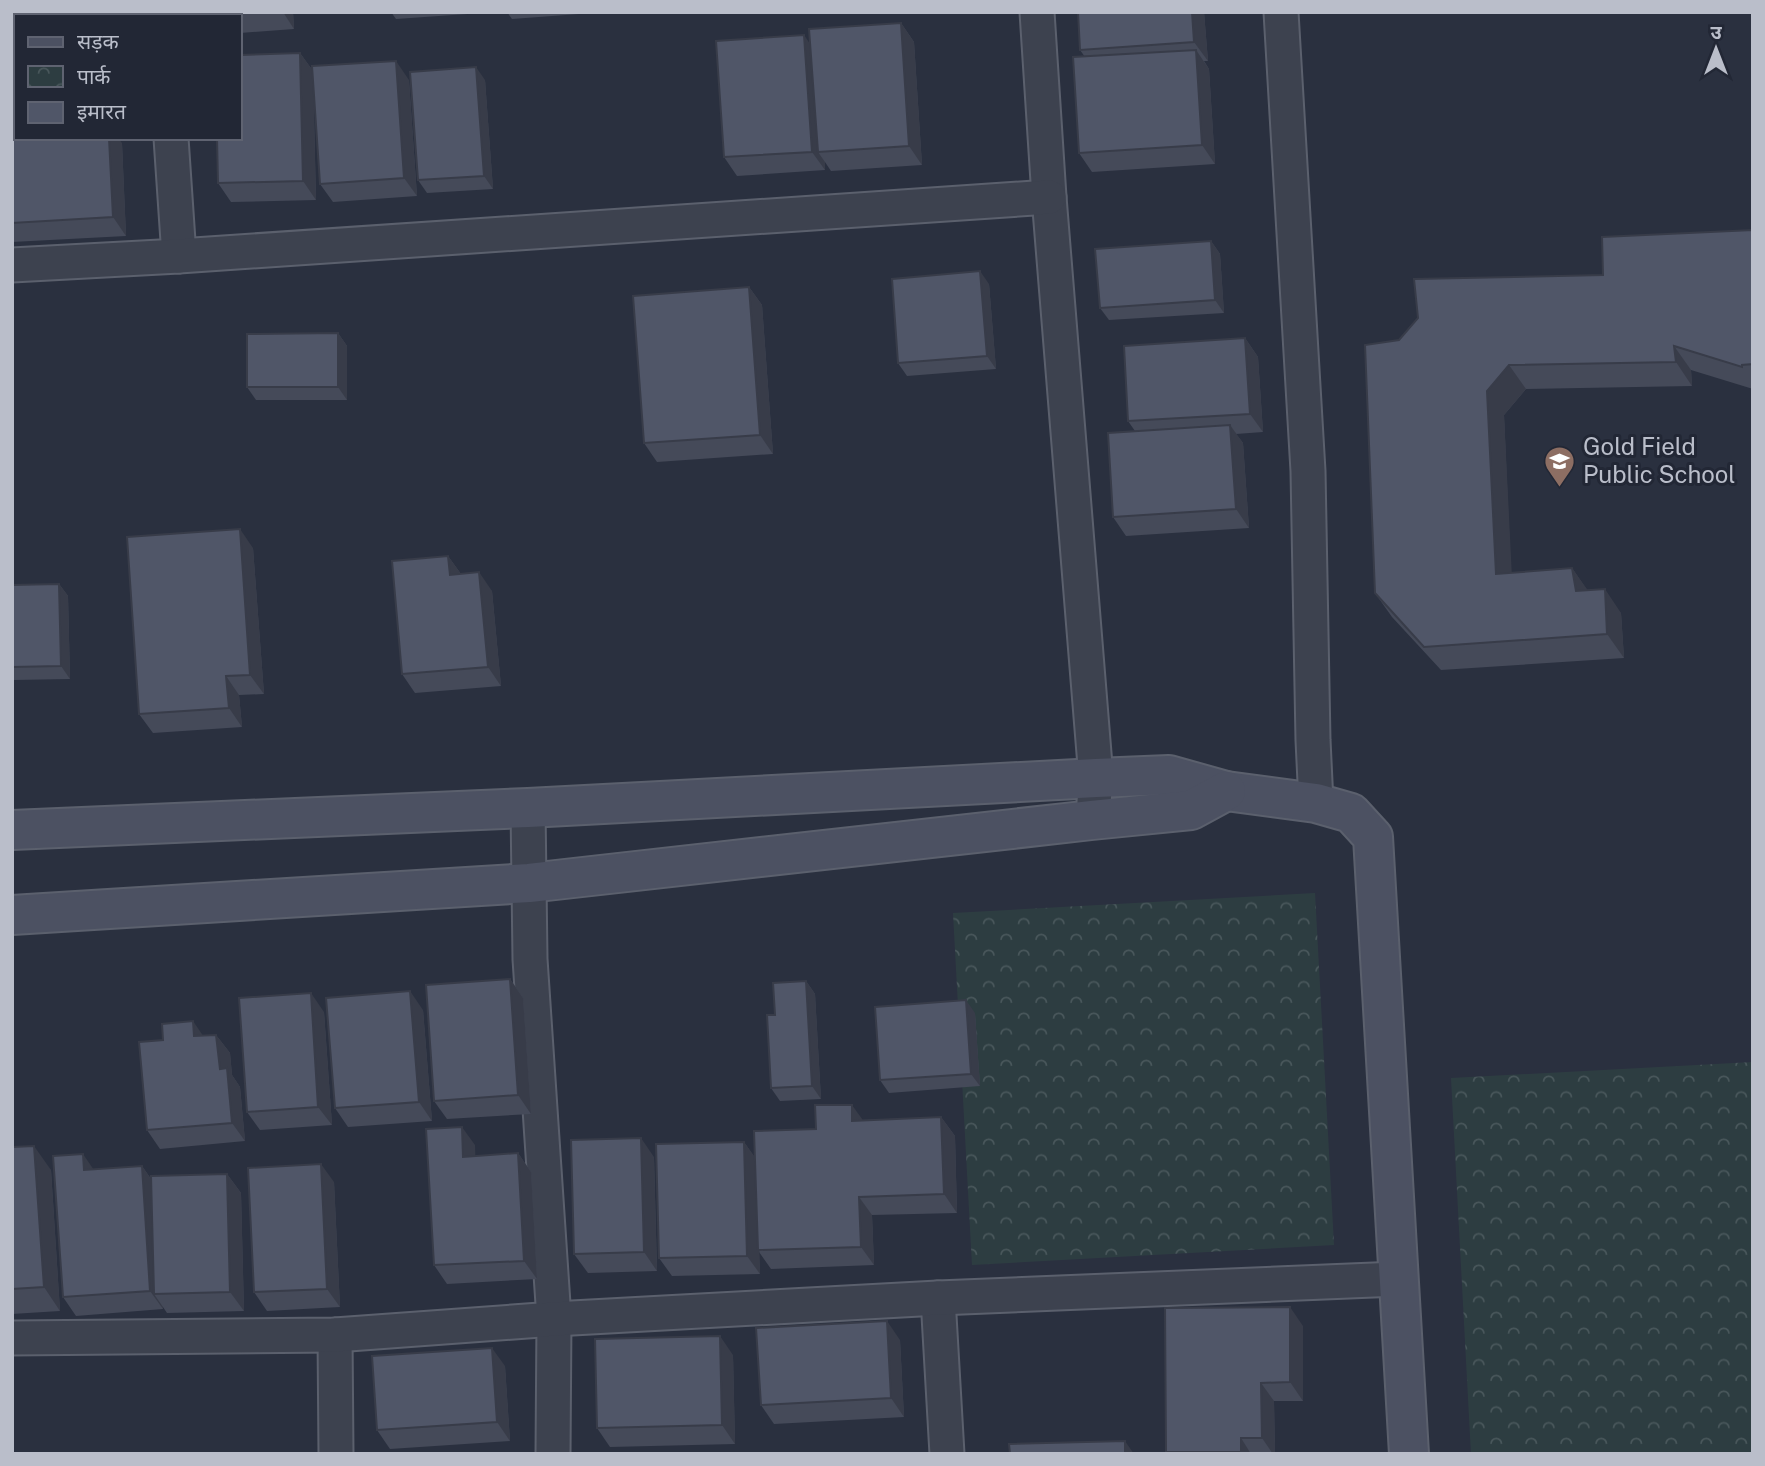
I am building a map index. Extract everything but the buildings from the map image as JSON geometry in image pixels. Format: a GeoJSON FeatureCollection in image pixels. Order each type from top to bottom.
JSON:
{"type":"FeatureCollection","features":[{"type":"Feature","properties":{"kind":"street"},"geometry":{"type":"LineString","coordinates":[[1037,12],[1049,197],[1096,778],[1092,820]]}},
{"type":"Feature","properties":{"kind":"street"},"geometry":{"type":"LineString","coordinates":[[1281,12],[1308,471],[1312,740],[1316,803]]}},
{"type":"Feature","properties":{"kind":"street"},"geometry":{"type":"LineString","coordinates":[[171,140],[179,256]]}},
{"type":"Feature","properties":{"kind":"street"},"geometry":{"type":"LineString","coordinates":[[12,265],[1049,197]]}},
{"type":"Feature","properties":{"kind":"street"},"geometry":{"type":"LineString","coordinates":[[12,830],[528,808],[1169,775],[1226,791],[1316,803],[1351,813],[1373,836],[1409,1454]]}},
{"type":"Feature","properties":{"kind":"street"},"geometry":{"type":"LineString","coordinates":[[12,915],[529,883],[1191,810],[1226,791]]}},
{"type":"Feature","properties":{"kind":"street"},"geometry":{"type":"LineString","coordinates":[[528,808],[530,959],[554,1319],[553,1454]]}},
{"type":"Feature","properties":{"kind":"street"},"geometry":{"type":"LineString","coordinates":[[12,1338],[335,1335],[554,1319],[938,1298],[1398,1279]]}},
{"type":"Feature","properties":{"kind":"street"},"geometry":{"type":"LineString","coordinates":[[938,1298],[947,1454]]}},
{"type":"Feature","properties":{"kind":"street"},"geometry":{"type":"LineString","coordinates":[[335,1335],[336,1454]]}},
{"type":"Feature","properties":{"kind":"green space"},"geometry":{"type":"Polygon","coordinates":[[[1315,893],[1334,1245],[972,1265],[953,913],[1315,893]]]}},
{"type":"Feature","properties":{"kind":"green space"},"geometry":{"type":"Polygon","coordinates":[[[1753,1062],[1753,1454],[1471,1454],[1451,1078],[1753,1062]]]}},
{"type":"Feature","properties":{"kind":"place","name":"Gold Field Public School"},"geometry":{"type":"Point","coordinates":[1560,488]}}]}
